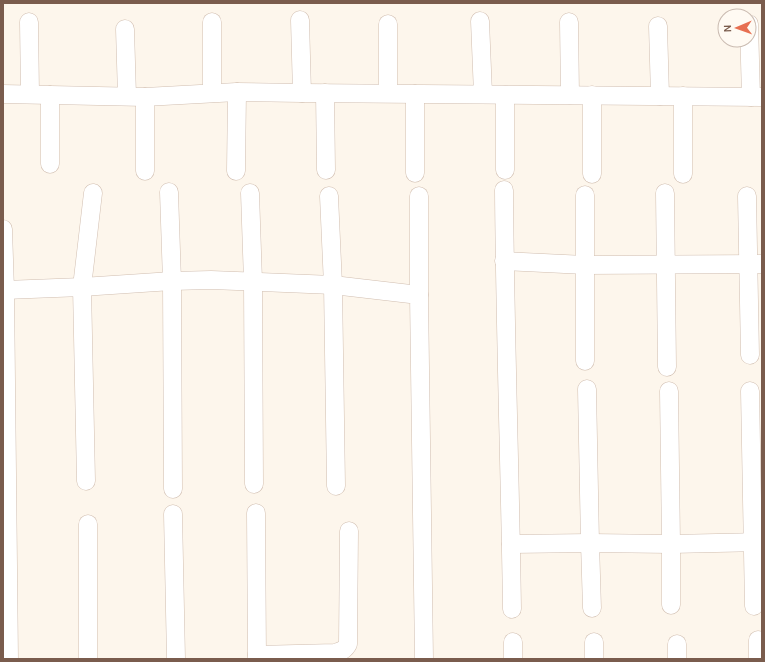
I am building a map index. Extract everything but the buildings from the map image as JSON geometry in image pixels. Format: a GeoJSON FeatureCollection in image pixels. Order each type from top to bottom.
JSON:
{"type":"FeatureCollection","features":[{"type":"Feature","properties":{"kind":"street"},"geometry":{"type":"LineString","coordinates":[[300,20],[302,93]]}},
{"type":"Feature","properties":{"kind":"street"},"geometry":{"type":"LineString","coordinates":[[480,21],[483,94]]}},
{"type":"Feature","properties":{"kind":"street"},"geometry":{"type":"LineString","coordinates":[[29,22],[30,94]]}},
{"type":"Feature","properties":{"kind":"street"},"geometry":{"type":"LineString","coordinates":[[212,22],[212,94]]}},
{"type":"Feature","properties":{"kind":"street"},"geometry":{"type":"LineString","coordinates":[[569,22],[570,95]]}},
{"type":"Feature","properties":{"kind":"street"},"geometry":{"type":"LineString","coordinates":[[388,24],[388,93]]}},
{"type":"Feature","properties":{"kind":"street"},"geometry":{"type":"LineString","coordinates":[[658,26],[660,96]]}},
{"type":"Feature","properties":{"kind":"street"},"geometry":{"type":"LineString","coordinates":[[125,29],[127,96]]}},
{"type":"Feature","properties":{"kind":"street"},"geometry":{"type":"LineString","coordinates":[[3,94],[145,96],[237,92],[756,97],[751,48]]}},
{"type":"Feature","properties":{"kind":"street"},"geometry":{"type":"LineString","coordinates":[[236,171],[237,92]]}},
{"type":"Feature","properties":{"kind":"street"},"geometry":{"type":"LineString","coordinates":[[325,93],[326,170]]}},
{"type":"Feature","properties":{"kind":"street"},"geometry":{"type":"LineString","coordinates":[[415,94],[415,173]]}},
{"type":"Feature","properties":{"kind":"street"},"geometry":{"type":"LineString","coordinates":[[505,94],[505,170]]}},
{"type":"Feature","properties":{"kind":"street"},"geometry":{"type":"LineString","coordinates":[[50,95],[50,164]]}},
{"type":"Feature","properties":{"kind":"street"},"geometry":{"type":"LineString","coordinates":[[592,95],[592,174]]}},
{"type":"Feature","properties":{"kind":"street"},"geometry":{"type":"LineString","coordinates":[[145,96],[145,171]]}},
{"type":"Feature","properties":{"kind":"street"},"geometry":{"type":"LineString","coordinates":[[683,96],[683,174]]}},
{"type":"Feature","properties":{"kind":"street"},"geometry":{"type":"LineString","coordinates":[[504,190],[504,261],[512,609]]}},
{"type":"Feature","properties":{"kind":"street"},"geometry":{"type":"LineString","coordinates":[[169,192],[172,281],[173,489]]}},
{"type":"Feature","properties":{"kind":"street"},"geometry":{"type":"LineString","coordinates":[[86,481],[82,287],[93,193]]}},
{"type":"Feature","properties":{"kind":"street"},"geometry":{"type":"LineString","coordinates":[[250,193],[253,281],[254,484]]}},
{"type":"Feature","properties":{"kind":"street"},"geometry":{"type":"LineString","coordinates":[[665,194],[667,367]]}},
{"type":"Feature","properties":{"kind":"street"},"geometry":{"type":"LineString","coordinates":[[585,195],[585,361]]}},
{"type":"Feature","properties":{"kind":"street"},"geometry":{"type":"LineString","coordinates":[[329,196],[333,285],[336,486]]}},
{"type":"Feature","properties":{"kind":"street"},"geometry":{"type":"LineString","coordinates":[[420,196],[419,295],[424,659]]}},
{"type":"Feature","properties":{"kind":"street"},"geometry":{"type":"LineString","coordinates":[[747,196],[755,264],[750,355]]}},
{"type":"Feature","properties":{"kind":"street"},"geometry":{"type":"LineString","coordinates":[[3,229],[9,659]]}},
{"type":"Feature","properties":{"kind":"street"},"geometry":{"type":"LineString","coordinates":[[504,261],[585,264],[755,264]]}},
{"type":"Feature","properties":{"kind":"street"},"geometry":{"type":"LineString","coordinates":[[5,290],[211,280],[333,285],[419,295]]}},
{"type":"Feature","properties":{"kind":"street"},"geometry":{"type":"LineString","coordinates":[[587,389],[592,608]]}},
{"type":"Feature","properties":{"kind":"street"},"geometry":{"type":"LineString","coordinates":[[669,391],[672,544],[671,605]]}},
{"type":"Feature","properties":{"kind":"street"},"geometry":{"type":"LineString","coordinates":[[750,391],[757,542],[754,606]]}},
{"type":"Feature","properties":{"kind":"street"},"geometry":{"type":"LineString","coordinates":[[256,513],[257,657],[335,653],[346,648],[348,644],[350,531]]}},
{"type":"Feature","properties":{"kind":"street"},"geometry":{"type":"LineString","coordinates":[[173,514],[176,659]]}},
{"type":"Feature","properties":{"kind":"street"},"geometry":{"type":"LineString","coordinates":[[88,524],[88,659]]}},
{"type":"Feature","properties":{"kind":"street"},"geometry":{"type":"LineString","coordinates":[[511,544],[672,544],[757,542]]}},
{"type":"Feature","properties":{"kind":"street"},"geometry":{"type":"LineString","coordinates":[[758,640],[758,659]]}}]}
